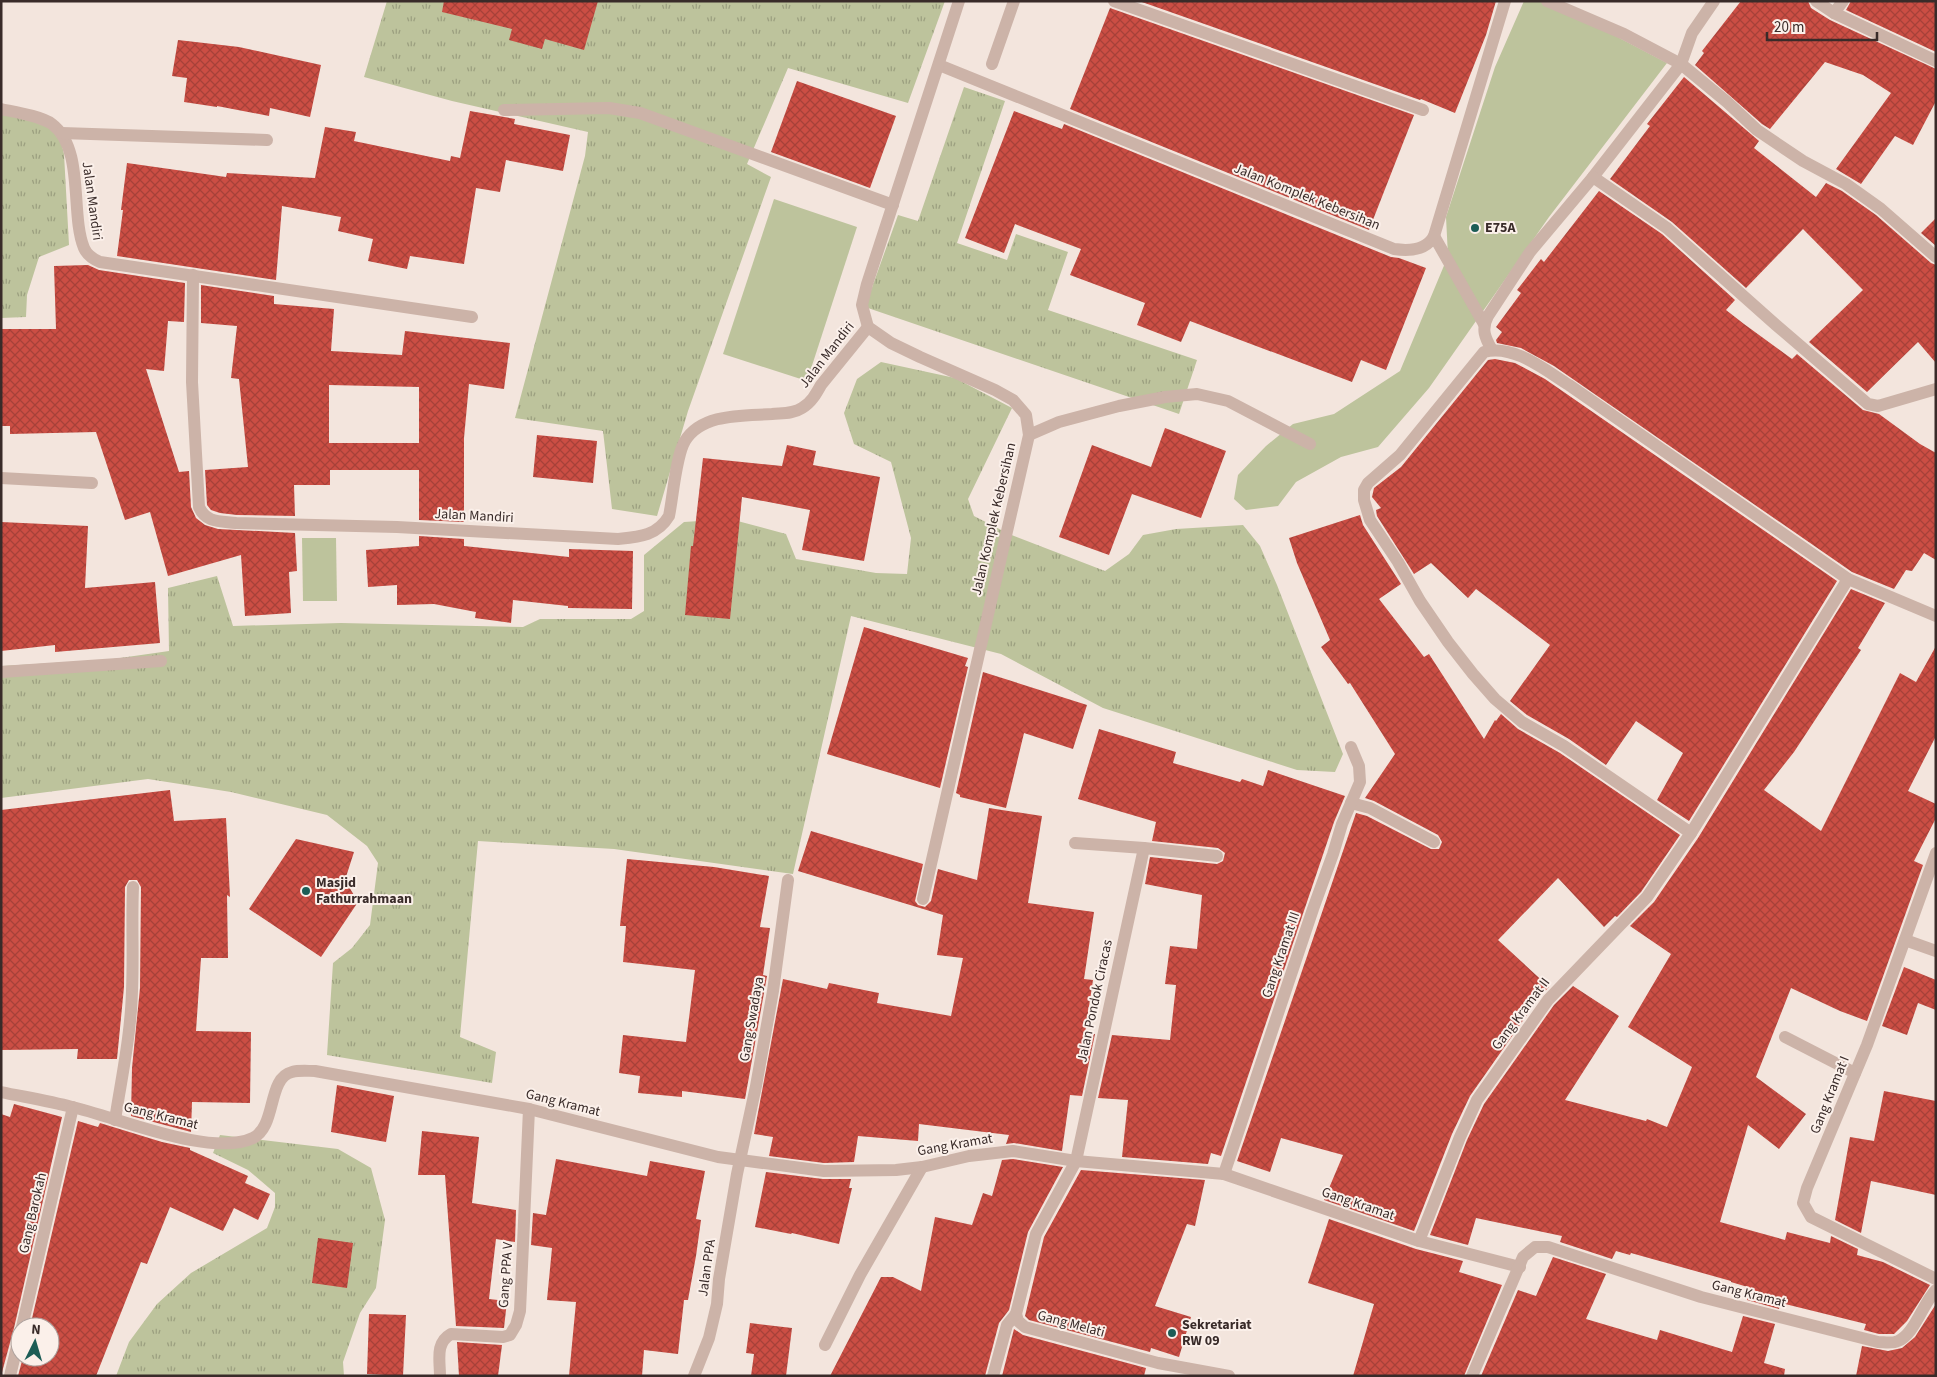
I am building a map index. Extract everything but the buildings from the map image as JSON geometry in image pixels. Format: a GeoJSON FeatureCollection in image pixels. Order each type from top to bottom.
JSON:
{"type":"FeatureCollection","features":[{"type":"Feature","properties":{"kind":"street"},"geometry":{"type":"LineString","coordinates":[[868,327],[862,305],[867,284],[960,1]]}},
{"type":"Feature","properties":{"kind":"street"},"geometry":{"type":"LineString","coordinates":[[992,64],[1014,1]]}},
{"type":"Feature","properties":{"kind":"street"},"geometry":{"type":"LineString","coordinates":[[1114,1],[1423,110]]}},
{"type":"Feature","properties":{"kind":"street"},"geometry":{"type":"LineString","coordinates":[[1492,350],[1486,339],[1484,324],[1434,236],[1505,1]]}},
{"type":"Feature","properties":{"kind":"street"},"geometry":{"type":"LineString","coordinates":[[1547,1],[1624,34],[1681,64],[1757,130],[1803,161],[1846,184],[1881,209],[1936,257]]}},
{"type":"Feature","properties":{"kind":"street"},"geometry":{"type":"LineString","coordinates":[[1484,324],[1530,252],[1593,177],[1681,64],[1692,33],[1714,1]]}},
{"type":"Feature","properties":{"kind":"street"},"geometry":{"type":"LineString","coordinates":[[1816,1],[1834,13],[1936,61]]}},
{"type":"Feature","properties":{"kind":"street"},"geometry":{"type":"LineString","coordinates":[[1834,13],[1842,1]]}},
{"type":"Feature","properties":{"kind":"street","name":"Jalan Komplek Kebersihan"},"geometry":{"type":"LineString","coordinates":[[939,65],[1394,249],[1408,251],[1422,247],[1431,242],[1434,236]]}},
{"type":"Feature","properties":{"kind":"street"},"geometry":{"type":"LineString","coordinates":[[504,110],[609,108],[640,113],[893,205]]}},
{"type":"Feature","properties":{"kind":"street"},"geometry":{"type":"LineString","coordinates":[[1,109],[51,123],[62,133],[267,140]]}},
{"type":"Feature","properties":{"kind":"street","name":"Jalan Mandiri"},"geometry":{"type":"LineString","coordinates":[[62,133],[70,153],[76,181],[80,233],[84,249],[90,257],[100,262],[472,317]]}},
{"type":"Feature","properties":{"kind":"street"},"geometry":{"type":"LineString","coordinates":[[1593,177],[1667,228],[1868,404],[1878,406],[1936,389]]}},
{"type":"Feature","properties":{"kind":"street","name":"Jalan Mandiri"},"geometry":{"type":"LineString","coordinates":[[193,275],[192,382],[199,507],[202,514],[210,519],[236,523],[398,526],[618,538],[641,537],[654,532],[664,524],[669,516],[680,452],[684,442],[693,432],[712,420],[787,413],[800,410],[815,395],[868,327]]}},
{"type":"Feature","properties":{"kind":"street","name":"Jalan Komplek Kebersihan"},"geometry":{"type":"LineString","coordinates":[[868,327],[920,357],[995,390],[1013,400],[1026,415],[1028,435],[923,899]]}},
{"type":"Feature","properties":{"kind":"street"},"geometry":{"type":"LineString","coordinates":[[1691,834],[1564,746],[1522,722],[1495,699],[1448,642],[1420,601],[1398,562],[1370,520],[1364,500],[1364,490],[1368,483],[1400,455],[1484,352],[1492,350],[1509,352],[1533,362],[1848,579],[1936,616]]}},
{"type":"Feature","properties":{"kind":"street"},"geometry":{"type":"LineString","coordinates":[[1028,435],[1066,420],[1119,406],[1165,397],[1197,394],[1228,400],[1310,444]]}},
{"type":"Feature","properties":{"kind":"street"},"geometry":{"type":"LineString","coordinates":[[1,478],[92,484]]}},
{"type":"Feature","properties":{"kind":"street","name":"Gang Kramat II"},"geometry":{"type":"LineString","coordinates":[[1419,1241],[1460,1137],[1477,1100],[1548,1000],[1647,897],[1691,834],[1848,579]]}},
{"type":"Feature","properties":{"kind":"street"},"geometry":{"type":"LineString","coordinates":[[1,672],[161,661]]}},
{"type":"Feature","properties":{"kind":"street","name":"Gang Kramat III"},"geometry":{"type":"LineString","coordinates":[[1224,1174],[1313,908],[1360,782],[1359,766],[1351,747]]}},
{"type":"Feature","properties":{"kind":"street"},"geometry":{"type":"LineString","coordinates":[[1351,802],[1370,808],[1434,842]]}},
{"type":"Feature","properties":{"kind":"street"},"geometry":{"type":"LineString","coordinates":[[1075,843],[1217,856]]}},
{"type":"Feature","properties":{"kind":"street","name":"Jalan Pondok Ciracas"},"geometry":{"type":"LineString","coordinates":[[1076,1161],[1144,848]]}},
{"type":"Feature","properties":{"kind":"street","name":"Gang Kramat I"},"geometry":{"type":"LineString","coordinates":[[1936,853],[1855,1073],[1807,1188],[1803,1203],[1811,1217],[1936,1279]]}},
{"type":"Feature","properties":{"kind":"street","name":"Gang Swadaya"},"geometry":{"type":"LineString","coordinates":[[739,1161],[756,1086],[773,991],[788,880]]}},
{"type":"Feature","properties":{"kind":"street"},"geometry":{"type":"LineString","coordinates":[[115,1120],[130,1021],[133,964],[131,924],[133,887]]}},
{"type":"Feature","properties":{"kind":"street"},"geometry":{"type":"LineString","coordinates":[[1905,940],[1936,951]]}},
{"type":"Feature","properties":{"kind":"street"},"geometry":{"type":"LineString","coordinates":[[1785,1037],[1855,1073]]}},
{"type":"Feature","properties":{"kind":"street","name":"Gang Kramat"},"geometry":{"type":"LineString","coordinates":[[1,1092],[73,1107],[163,1134],[222,1143],[252,1138],[262,1132],[278,1085],[283,1077],[290,1072],[315,1071],[530,1109],[693,1152],[739,1161],[824,1171],[896,1170],[922,1167],[969,1156],[1005,1152],[1076,1161],[1224,1174],[1419,1241],[1520,1267],[1523,1257],[1535,1247],[1548,1248],[1701,1297],[1878,1342],[1898,1341],[1907,1335],[1930,1296],[1936,1290]]}},
{"type":"Feature","properties":{"kind":"street","name":"Gang Barokah"},"geometry":{"type":"LineString","coordinates":[[24,1317],[73,1107]]}},
{"type":"Feature","properties":{"kind":"street","name":"Gang PPA V"},"geometry":{"type":"LineString","coordinates":[[440,1376],[440,1346],[444,1338],[451,1334],[503,1337],[510,1335],[516,1325],[520,1311],[530,1109]]}},
{"type":"Feature","properties":{"kind":"street","name":"Jalan PPA"},"geometry":{"type":"LineString","coordinates":[[694,1376],[710,1338],[739,1161]]}},
{"type":"Feature","properties":{"kind":"street"},"geometry":{"type":"LineString","coordinates":[[993,1376],[1004,1332],[1016,1314],[1036,1234],[1076,1161]]}},
{"type":"Feature","properties":{"kind":"street"},"geometry":{"type":"LineString","coordinates":[[825,1345],[860,1275],[922,1167]]}},
{"type":"Feature","properties":{"kind":"street"},"geometry":{"type":"LineString","coordinates":[[1472,1376],[1520,1267]]}},
{"type":"Feature","properties":{"kind":"street","name":"Gang Melati"},"geometry":{"type":"LineString","coordinates":[[1016,1314],[1018,1321],[1025,1327],[1158,1363],[1229,1376]]}},
{"type":"Feature","properties":{"kind":"street"},"geometry":{"type":"LineString","coordinates":[[1154,1376],[1158,1363]]}},
{"type":"Feature","properties":{"kind":"green space"},"geometry":{"type":"Polygon","coordinates":[[[387,1],[945,1],[908,103],[788,68],[747,164],[771,177],[688,411],[657,516],[612,509],[603,431],[515,418],[585,156],[588,132],[452,101],[364,77],[387,1]]]}},
{"type":"Feature","properties":{"kind":"green space"},"geometry":{"type":"Polygon","coordinates":[[[1524,1],[1549,1],[1667,63],[1549,217],[1429,388],[1378,447],[1341,457],[1296,482],[1278,506],[1246,510],[1234,499],[1238,475],[1266,446],[1293,424],[1334,414],[1400,371],[1448,256],[1446,217],[1495,67],[1524,1]]]}},
{"type":"Feature","properties":{"kind":"green space"},"geometry":{"type":"Polygon","coordinates":[[[964,87],[1005,101],[957,243],[1007,260],[1016,234],[1068,252],[1048,310],[1197,360],[1179,414],[865,307],[898,215],[918,221],[964,87]]]}},
{"type":"Feature","properties":{"kind":"green space"},"geometry":{"type":"Polygon","coordinates":[[[1,110],[58,128],[64,154],[69,245],[39,257],[27,295],[26,317],[1,318],[1,110]]]}},
{"type":"Feature","properties":{"kind":"green space"},"geometry":{"type":"Polygon","coordinates":[[[774,199],[857,227],[807,381],[723,354],[774,199]]]}},
{"type":"Feature","properties":{"kind":"green space"},"geometry":{"type":"Polygon","coordinates":[[[881,362],[955,378],[1012,408],[968,499],[974,516],[1009,534],[1105,571],[1129,554],[1143,535],[1176,529],[1243,525],[1260,546],[1343,754],[1335,772],[1297,770],[1103,708],[1001,654],[851,616],[793,874],[614,849],[478,841],[460,1037],[496,1052],[492,1083],[327,1055],[333,963],[352,948],[370,925],[378,863],[367,846],[327,815],[231,792],[148,779],[1,798],[1,666],[106,660],[169,651],[168,588],[217,576],[233,626],[341,623],[523,627],[540,619],[631,619],[644,611],[644,555],[684,522],[730,519],[786,534],[796,559],[876,573],[907,574],[911,538],[891,462],[854,444],[844,413],[857,379],[881,362]]]}},
{"type":"Feature","properties":{"kind":"green space"},"geometry":{"type":"Polygon","coordinates":[[[302,538],[336,538],[337,601],[303,601],[302,538]]]}},
{"type":"Feature","properties":{"kind":"green space"},"geometry":{"type":"Polygon","coordinates":[[[220,1135],[338,1149],[371,1168],[385,1220],[376,1288],[360,1313],[343,1362],[344,1376],[116,1376],[129,1342],[157,1304],[191,1273],[267,1228],[275,1207],[275,1193],[248,1170],[213,1153],[220,1135]]]}},
{"type":"Feature","properties":{"kind":"place","name":"E75A"},"geometry":{"type":"Point","coordinates":[1475,228]}},
{"type":"Feature","properties":{"kind":"place","name":"Masjid Fathurrahmaan"},"geometry":{"type":"Point","coordinates":[306,891]}},
{"type":"Feature","properties":{"kind":"place","name":"Sekretariat RW 09"},"geometry":{"type":"Point","coordinates":[1172,1333]}}]}
